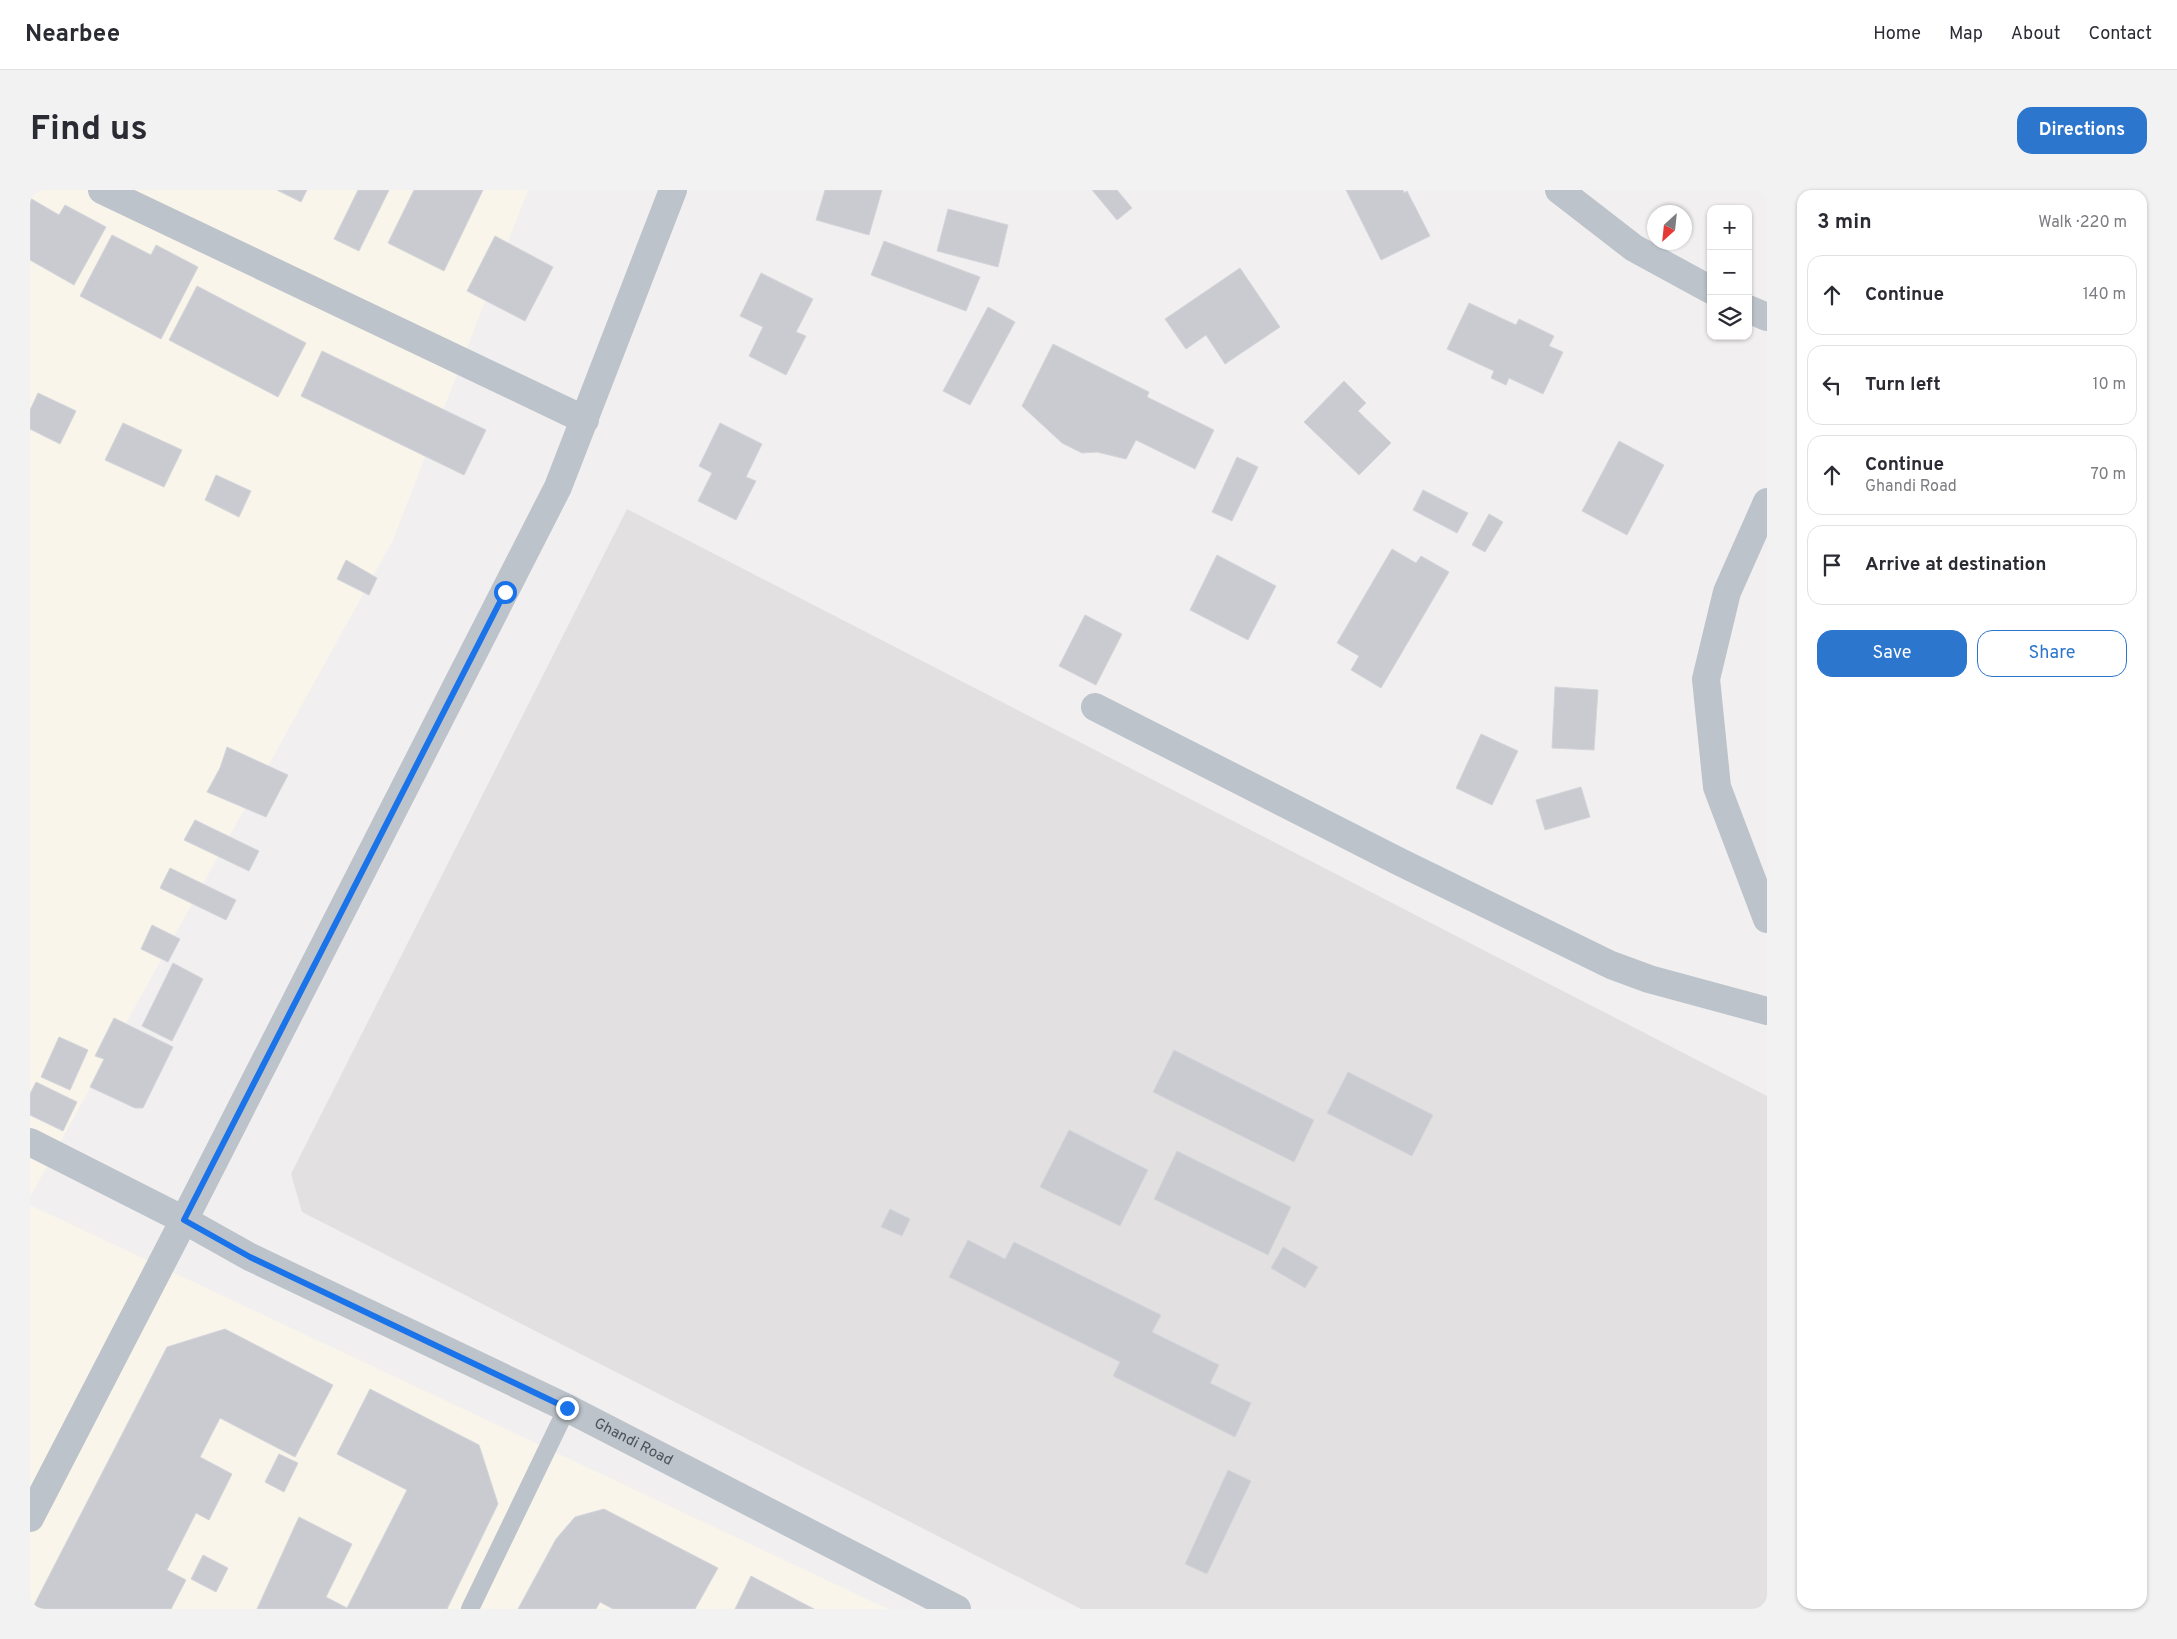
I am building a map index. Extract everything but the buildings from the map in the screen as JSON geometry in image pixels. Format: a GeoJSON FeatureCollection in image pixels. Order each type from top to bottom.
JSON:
{"type":"FeatureCollection","features":[{"type":"Feature","properties":{"kind":"street"},"geometry":{"type":"LineString","coordinates":[[102,190],[585,420]]}},
{"type":"Feature","properties":{"kind":"street"},"geometry":{"type":"LineString","coordinates":[[30,1518],[553,496],[585,420],[673,190]]}},
{"type":"Feature","properties":{"kind":"street"},"geometry":{"type":"LineString","coordinates":[[1559,190],[1634,248],[1707,288]]}},
{"type":"Feature","properties":{"kind":"street"},"geometry":{"type":"LineString","coordinates":[[1752,311],[1767,317]]}},
{"type":"Feature","properties":{"kind":"street"},"geometry":{"type":"LineString","coordinates":[[1767,502],[1727,592],[1706,679],[1717,788],[1767,919]]}},
{"type":"Feature","properties":{"kind":"street"},"geometry":{"type":"LineString","coordinates":[[1095,707],[1400,862],[1611,965],[1649,979],[1767,1011]]}},
{"type":"Feature","properties":{"kind":"street","name":"Ghandi Road"},"geometry":{"type":"LineString","coordinates":[[30,1142],[184,1220],[250,1257],[567,1408],[957,1609]]}},
{"type":"Feature","properties":{"kind":"lane"},"geometry":{"type":"LineString","coordinates":[[470,1609],[567,1408]]}},
{"type":"Feature","properties":{"kind":"shaded area"},"geometry":{"type":"Polygon","coordinates":[[[30,190],[528,190],[393,540],[30,1197],[30,190]]]}},
{"type":"Feature","properties":{"kind":"shaded area"},"geometry":{"type":"Polygon","coordinates":[[[627,509],[1767,1096],[1767,1609],[1081,1609],[302,1212],[291,1174],[627,509]]]}},
{"type":"Feature","properties":{"kind":"shaded area"},"geometry":{"type":"Polygon","coordinates":[[[30,1205],[888,1609],[30,1609],[30,1205]]]}},
{"type":"Feature","properties":{"kind":"route"},"geometry":{"type":"LineString","coordinates":[[505,592],[184,1220],[250,1257],[567,1408]]}}]}
